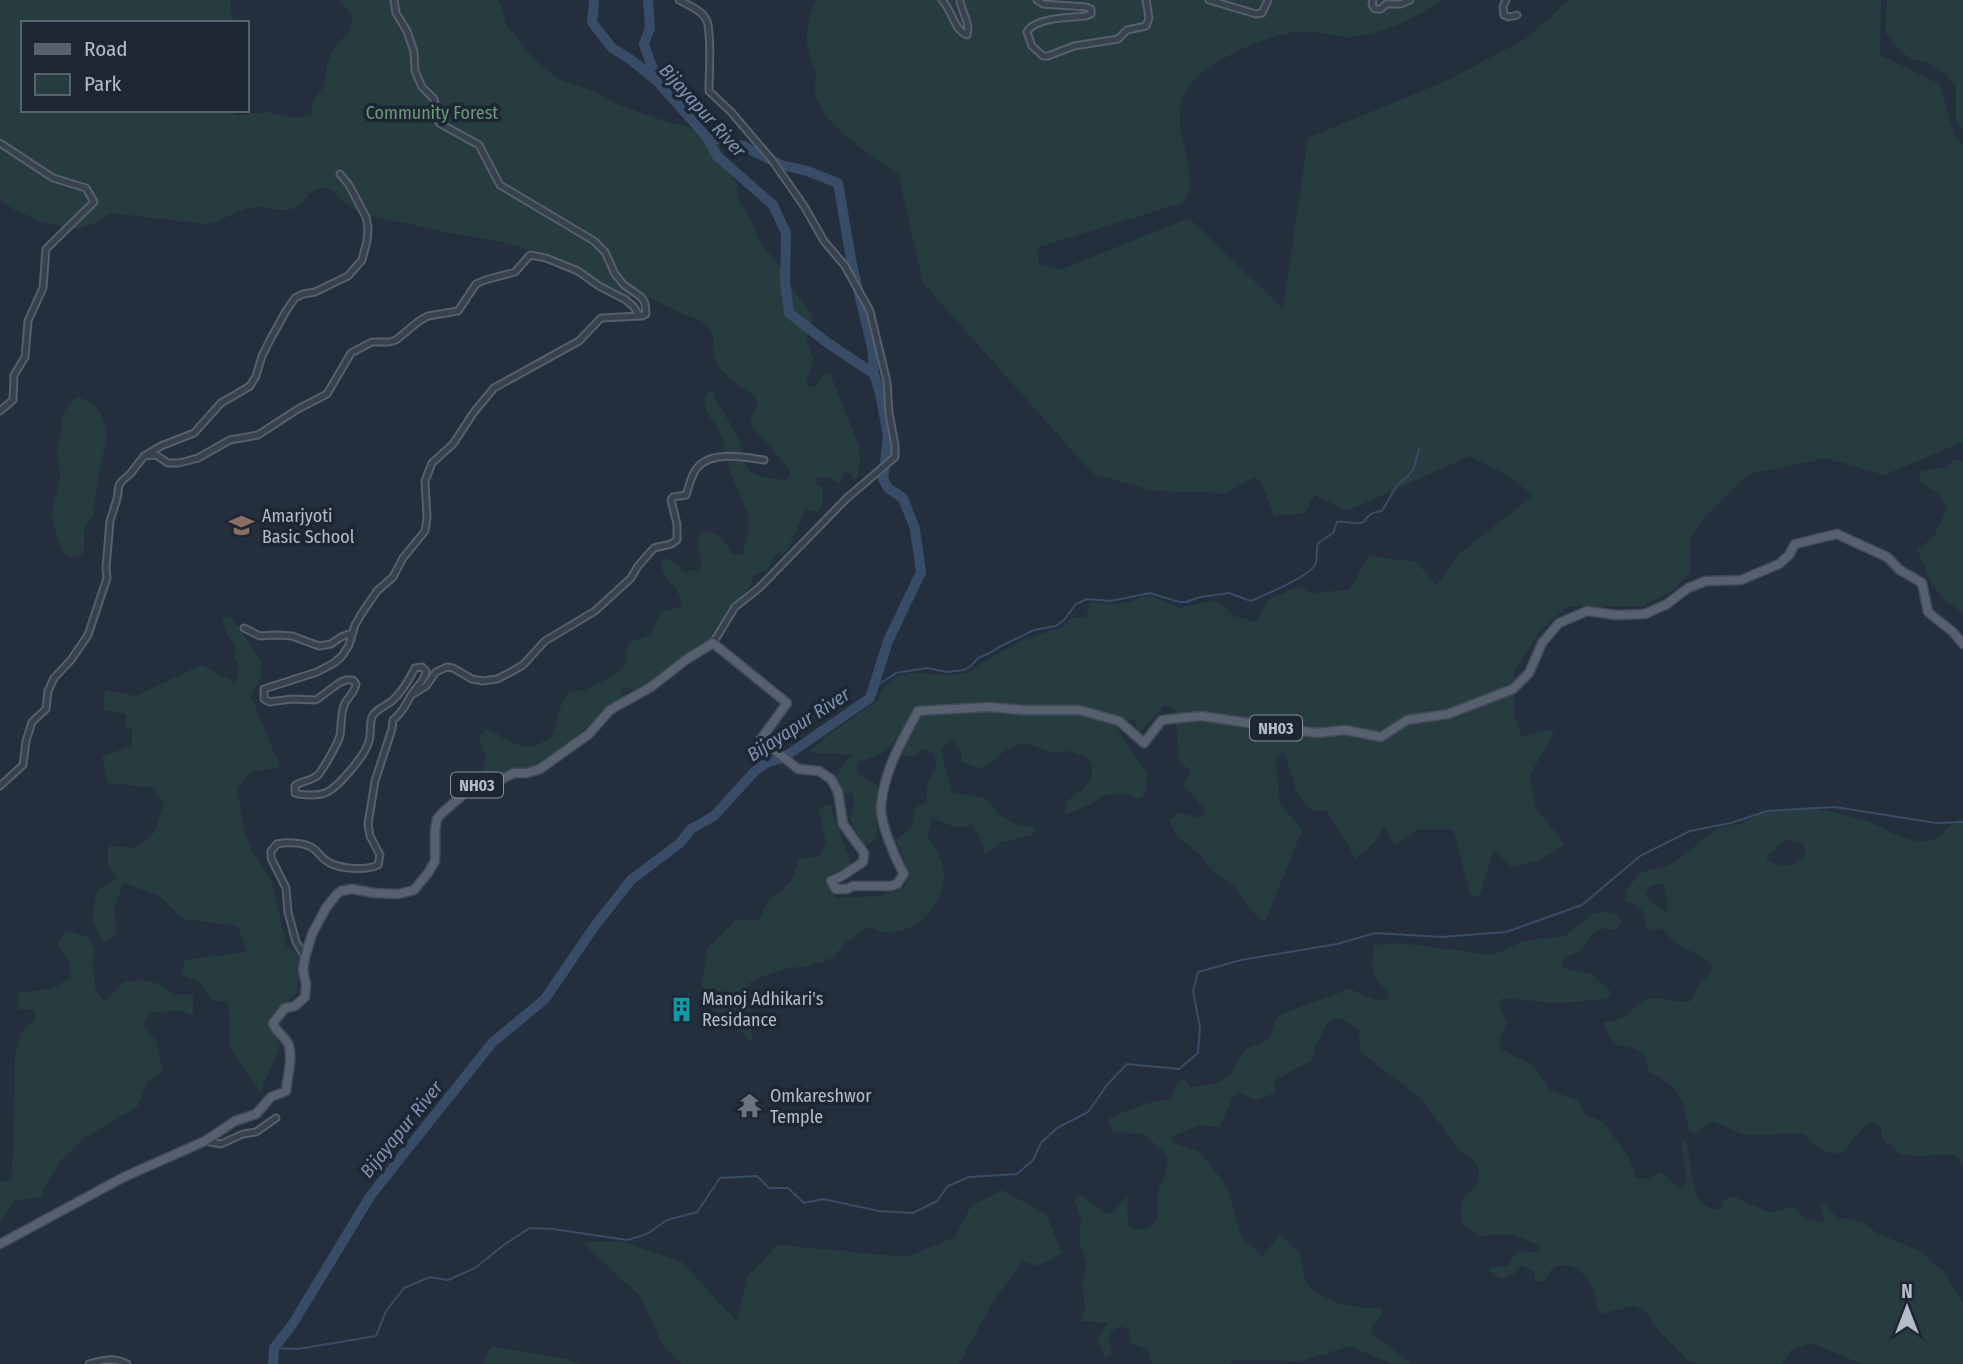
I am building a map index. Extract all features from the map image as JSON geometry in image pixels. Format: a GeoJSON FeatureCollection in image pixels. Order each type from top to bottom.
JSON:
{"type":"FeatureCollection","features":[{"type":"Feature","properties":{"kind":"main road","name":"NH03"},"geometry":{"type":"LineString","coordinates":[[0,1244],[124,1177],[205,1141],[235,1121],[256,1114],[271,1097],[286,1091],[289,1045],[275,1030],[273,1023],[285,1008],[295,1006],[305,997],[307,992],[303,970],[304,957],[326,908],[341,891],[352,889],[374,893],[410,892],[418,886],[435,861],[437,819],[472,787],[498,781],[514,773],[527,773],[540,768],[589,734],[610,710],[652,687],[687,659],[713,643],[788,703],[761,739],[798,769],[819,771],[831,779],[838,792],[844,824],[864,853],[863,862],[831,880],[835,889],[891,886],[897,884],[904,874],[894,855],[881,809],[888,774],[900,743],[918,711],[989,708],[1079,710],[1119,721],[1144,743],[1162,720],[1201,716],[1317,733],[1345,730],[1381,737],[1407,720],[1448,714],[1513,689],[1529,673],[1542,643],[1559,623],[1587,611],[1616,615],[1645,614],[1667,604],[1688,588],[1706,581],[1741,580],[1779,564],[1789,555],[1795,544],[1837,534],[1886,557],[1900,570],[1922,583],[1928,612],[1953,632],[1963,644]]}},
{"type":"Feature","properties":{"kind":"street"},"geometry":{"type":"LineString","coordinates":[[304,957],[293,932],[286,888],[271,858],[271,851],[277,844],[288,843],[310,847],[334,865],[368,868],[377,865],[380,855],[368,830],[374,781],[393,720],[403,711],[425,678],[426,671],[424,667],[415,668],[402,691],[372,716],[369,744],[335,786],[322,794],[300,795],[295,793],[296,784],[319,774],[338,742],[342,712],[356,684],[346,680],[314,701],[292,699],[269,702],[264,699],[264,691],[266,688],[328,667],[342,656],[355,625],[373,597],[393,577],[403,558],[425,531],[425,481],[432,463],[453,444],[488,394],[500,384],[579,341],[601,318],[646,314],[643,300],[624,285],[615,274],[605,252],[594,241],[500,185],[479,145],[439,123],[433,99],[419,82],[414,52],[407,31],[396,13],[394,0]]}},
{"type":"Feature","properties":{"kind":"street"},"geometry":{"type":"LineString","coordinates":[[679,0],[701,13],[708,21],[709,91],[766,152],[804,206],[824,241],[845,267],[870,311],[887,382],[895,445],[895,457],[847,498],[759,588],[735,607],[713,643]]}},
{"type":"Feature","properties":{"kind":"street"},"geometry":{"type":"LineString","coordinates":[[942,0],[952,13],[958,30],[967,35],[969,26],[960,0]]}},
{"type":"Feature","properties":{"kind":"street"},"geometry":{"type":"LineString","coordinates":[[1037,0],[1043,4],[1091,9],[1091,14],[1086,16],[1051,20],[1029,27],[1027,32],[1032,46],[1043,56],[1074,46],[1118,39],[1127,30],[1146,26],[1149,18],[1146,0]]}},
{"type":"Feature","properties":{"kind":"street"},"geometry":{"type":"LineString","coordinates":[[1209,0],[1256,14],[1262,13],[1268,0]]}},
{"type":"Feature","properties":{"kind":"street"},"geometry":{"type":"LineString","coordinates":[[1373,0],[1375,9],[1381,9],[1386,4],[1401,4],[1410,0]]}},
{"type":"Feature","properties":{"kind":"street"},"geometry":{"type":"LineString","coordinates":[[1506,0],[1504,15],[1517,15]]}},
{"type":"Feature","properties":{"kind":"street"},"geometry":{"type":"LineString","coordinates":[[0,143],[53,177],[86,188],[94,202],[46,249],[43,288],[28,321],[25,357],[14,375],[13,400],[0,411]]}},
{"type":"Feature","properties":{"kind":"street"},"geometry":{"type":"LineString","coordinates":[[0,786],[23,765],[32,722],[47,709],[48,691],[54,678],[71,660],[88,635],[107,578],[110,521],[119,485],[144,456],[194,433],[221,403],[250,386],[270,340],[295,298],[315,292],[348,276],[360,264],[367,241],[366,217],[354,193],[340,174]]}},
{"type":"Feature","properties":{"kind":"street"},"geometry":{"type":"LineString","coordinates":[[144,456],[156,455],[168,463],[178,463],[198,457],[229,440],[262,433],[327,394],[351,353],[372,342],[396,340],[428,316],[458,311],[476,284],[515,272],[530,255],[552,260],[583,274],[598,286],[630,303],[640,316]]}},
{"type":"Feature","properties":{"kind":"street"},"geometry":{"type":"LineString","coordinates":[[408,700],[426,686],[441,669],[453,668],[478,681],[490,681],[523,665],[545,642],[595,611],[631,578],[654,548],[677,540],[677,524],[671,500],[673,497],[686,495],[697,468],[708,460],[731,455],[764,460]]}},
{"type":"Feature","properties":{"kind":"street"},"geometry":{"type":"LineString","coordinates":[[244,628],[260,636],[292,636],[319,646],[331,644],[349,635],[351,639]]}},
{"type":"Feature","properties":{"kind":"street"},"geometry":{"type":"LineString","coordinates":[[205,1141],[220,1144],[243,1134],[256,1132],[276,1118]]}},
{"type":"Feature","properties":{"kind":"street"},"geometry":{"type":"LineString","coordinates":[[89,1364],[106,1359],[127,1364]]}},
{"type":"Feature","properties":{"kind":"green space","name":"Community Forest"},"geometry":{"type":"Polygon","coordinates":[[[0,0],[231,0],[234,21],[21,21],[21,112],[233,112],[236,115],[268,112],[291,118],[311,116],[313,101],[324,86],[327,64],[333,49],[351,29],[352,15],[339,0],[498,0],[506,24],[533,58],[558,79],[596,92],[616,104],[705,133],[716,140],[724,156],[734,167],[731,176],[732,180],[736,181],[738,199],[751,219],[759,241],[812,315],[807,341],[813,360],[806,383],[814,388],[822,376],[830,374],[859,446],[858,477],[854,479],[848,471],[844,472],[837,483],[830,477],[816,478],[815,484],[823,488],[823,502],[819,512],[805,510],[788,549],[785,553],[776,555],[767,570],[754,575],[749,588],[742,594],[713,639],[640,690],[622,689],[622,701],[543,763],[490,778],[482,772],[486,759],[479,738],[486,729],[523,746],[540,744],[552,736],[560,708],[568,694],[585,690],[613,674],[627,661],[627,648],[631,642],[650,635],[662,611],[681,607],[679,594],[664,573],[661,560],[665,558],[674,562],[684,572],[698,570],[701,566],[698,543],[701,531],[712,532],[720,537],[732,554],[741,555],[744,551],[747,513],[730,470],[721,437],[704,404],[709,391],[714,393],[714,398],[737,435],[746,467],[765,477],[787,479],[790,476],[790,471],[772,448],[751,427],[751,419],[757,407],[756,398],[721,370],[714,358],[713,336],[709,327],[698,319],[632,290],[631,297],[618,293],[574,266],[551,257],[492,240],[361,213],[324,188],[314,190],[294,208],[251,208],[207,224],[111,213],[79,229],[42,222],[0,200],[0,0]]]}},
{"type":"Feature","properties":{"kind":"green space"},"geometry":{"type":"Polygon","coordinates":[[[817,0],[1443,0],[1382,31],[1352,37],[1304,31],[1283,34],[1251,45],[1218,62],[1193,82],[1181,103],[1180,126],[1190,184],[1185,202],[1038,247],[1039,264],[1060,270],[1189,218],[1283,309],[1308,138],[1446,81],[1527,38],[1569,0],[1881,0],[1880,55],[1940,84],[1955,137],[1963,145],[1963,442],[1884,475],[1826,458],[1749,474],[1702,520],[1691,537],[1690,573],[1669,593],[1643,606],[1568,606],[1539,632],[1514,672],[1514,713],[1522,737],[1554,729],[1549,743],[1530,774],[1536,809],[1565,844],[1540,860],[1511,867],[1494,849],[1479,898],[1470,894],[1453,829],[1418,829],[1394,845],[1384,827],[1379,837],[1356,859],[1327,811],[1311,810],[1297,793],[1284,752],[1276,758],[1280,804],[1302,830],[1265,922],[1249,909],[1236,888],[1177,837],[1169,820],[1178,813],[1201,818],[1205,811],[1183,787],[1191,770],[1179,763],[1175,710],[1164,705],[1140,733],[1133,718],[1117,729],[1148,772],[1146,793],[1139,799],[1122,793],[1102,796],[1091,804],[1064,815],[1066,802],[1092,778],[1092,767],[1088,758],[1068,751],[1054,753],[1024,743],[1007,750],[984,768],[961,761],[961,749],[950,739],[942,749],[953,793],[985,799],[1002,817],[1016,824],[1035,828],[1033,835],[1001,842],[984,856],[983,845],[973,824],[957,828],[932,818],[927,836],[941,859],[944,870],[943,886],[934,906],[910,928],[889,933],[868,927],[843,945],[833,958],[808,966],[783,969],[748,984],[752,1042],[711,1008],[701,990],[707,949],[736,920],[758,920],[769,901],[791,882],[799,859],[819,856],[826,843],[818,808],[832,805],[832,812],[852,865],[830,874],[825,882],[836,898],[879,896],[904,888],[910,875],[896,840],[913,827],[914,809],[927,801],[928,783],[937,767],[934,754],[922,749],[914,757],[901,756],[907,744],[899,733],[887,749],[857,762],[857,773],[878,786],[880,796],[876,818],[877,837],[864,847],[850,818],[854,803],[852,793],[844,794],[835,780],[845,761],[852,756],[809,752],[828,735],[877,701],[883,688],[897,676],[970,672],[1027,638],[1062,627],[1071,618],[1086,618],[1090,602],[1127,603],[1142,597],[1154,597],[1180,608],[1216,600],[1234,616],[1257,622],[1268,600],[1299,586],[1311,593],[1349,590],[1369,556],[1416,562],[1437,585],[1460,553],[1533,496],[1510,477],[1470,456],[1347,511],[1315,495],[1304,513],[1274,516],[1261,481],[1254,477],[1226,493],[1153,491],[1092,473],[923,283],[898,174],[849,139],[819,105],[815,91],[816,72],[808,50],[807,35],[811,13],[817,0]]]}},
{"type":"Feature","properties":{"kind":"green space"},"geometry":{"type":"Polygon","coordinates":[[[1887,0],[1963,0],[1963,129],[1956,121],[1956,86],[1944,73],[1929,63],[1911,59],[1896,47],[1885,32],[1887,0]]]}},
{"type":"Feature","properties":{"kind":"green space"},"geometry":{"type":"Polygon","coordinates":[[[76,397],[96,407],[106,426],[106,434],[94,517],[86,525],[83,554],[69,557],[62,551],[51,515],[60,478],[57,446],[61,420],[65,410],[76,397]]]}},
{"type":"Feature","properties":{"kind":"green space"},"geometry":{"type":"Polygon","coordinates":[[[1953,460],[1963,461],[1963,613],[1944,600],[1931,582],[1917,549],[1933,538],[1947,509],[1939,493],[1920,483],[1920,472],[1946,469],[1953,460]]]}},
{"type":"Feature","properties":{"kind":"green space"},"geometry":{"type":"Polygon","coordinates":[[[230,616],[261,660],[261,678],[251,696],[280,767],[251,772],[237,788],[244,830],[251,849],[271,879],[287,947],[298,954],[298,992],[268,1017],[280,1046],[260,1093],[230,1047],[228,1002],[211,1000],[199,982],[182,975],[185,960],[247,952],[238,926],[184,919],[158,895],[123,883],[115,907],[116,935],[104,943],[92,920],[97,890],[117,879],[108,865],[108,846],[136,848],[154,833],[164,803],[151,787],[107,783],[102,756],[132,746],[132,729],[125,729],[126,714],[103,710],[105,690],[136,696],[201,665],[236,683],[239,665],[233,658],[236,647],[222,618],[230,616]]]}},
{"type":"Feature","properties":{"kind":"green space"},"geometry":{"type":"Polygon","coordinates":[[[1810,807],[1863,820],[1899,836],[1927,842],[1935,839],[1956,821],[1963,821],[1963,1166],[1955,1155],[1900,1155],[1882,1139],[1881,1128],[1873,1121],[1857,1134],[1846,1151],[1840,1153],[1822,1150],[1805,1134],[1743,1134],[1712,1121],[1695,1133],[1689,1131],[1685,1110],[1674,1089],[1649,1072],[1646,1057],[1638,1050],[1616,1044],[1610,1038],[1603,1023],[1623,1017],[1648,999],[1689,1002],[1712,967],[1660,928],[1647,931],[1643,912],[1636,905],[1625,901],[1626,891],[1639,874],[1675,862],[1718,828],[1743,823],[1769,810],[1810,807]],[[1787,839],[1767,856],[1767,860],[1788,865],[1801,859],[1805,854],[1803,843],[1787,839]],[[1664,883],[1650,887],[1646,895],[1664,912],[1668,904],[1664,883]]]}},
{"type":"Feature","properties":{"kind":"green space"},"geometry":{"type":"Polygon","coordinates":[[[1606,912],[1617,915],[1622,923],[1614,930],[1599,929],[1582,948],[1566,956],[1562,963],[1564,968],[1592,975],[1611,992],[1607,999],[1558,1003],[1502,998],[1499,1007],[1507,1022],[1499,1041],[1502,1050],[1534,1066],[1551,1091],[1578,1100],[1585,1115],[1604,1122],[1630,1160],[1636,1178],[1647,1179],[1661,1172],[1679,1189],[1687,1182],[1682,1149],[1682,1141],[1686,1138],[1695,1190],[1700,1202],[1707,1207],[1722,1209],[1723,1200],[1735,1197],[1770,1213],[1793,1207],[1806,1219],[1822,1223],[1825,1221],[1820,1205],[1825,1203],[1836,1217],[1863,1223],[1877,1233],[1920,1251],[1946,1274],[1963,1303],[1963,1364],[1862,1364],[1812,1343],[1791,1350],[1782,1364],[1696,1364],[1688,1360],[1653,1325],[1649,1314],[1634,1305],[1602,1314],[1596,1307],[1594,1289],[1575,1268],[1558,1266],[1550,1271],[1544,1281],[1535,1281],[1534,1272],[1521,1265],[1514,1274],[1502,1279],[1489,1271],[1492,1267],[1508,1266],[1517,1251],[1537,1252],[1542,1246],[1511,1234],[1480,1236],[1461,1223],[1464,1200],[1479,1182],[1479,1171],[1474,1161],[1458,1149],[1422,1099],[1360,1052],[1359,1029],[1340,1018],[1329,1021],[1316,1044],[1312,1060],[1275,1080],[1275,1093],[1255,1100],[1240,1092],[1233,1097],[1220,1127],[1199,1125],[1171,1137],[1174,1143],[1199,1151],[1228,1189],[1241,1237],[1263,1256],[1280,1234],[1300,1253],[1306,1284],[1341,1304],[1382,1309],[1382,1315],[1372,1326],[1372,1334],[1410,1364],[1393,1364],[1350,1346],[1301,1361],[1234,1360],[1230,1364],[1152,1364],[1148,1350],[1131,1344],[1129,1330],[1120,1326],[1110,1335],[1112,1355],[1105,1358],[1097,1341],[1108,1323],[1081,1321],[1085,1308],[1082,1281],[1087,1264],[1079,1242],[1081,1220],[1074,1199],[1081,1195],[1107,1214],[1112,1213],[1127,1196],[1128,1225],[1132,1229],[1151,1226],[1157,1217],[1159,1189],[1166,1173],[1168,1156],[1144,1134],[1114,1132],[1108,1122],[1111,1117],[1145,1104],[1170,1099],[1178,1081],[1185,1080],[1191,1087],[1218,1083],[1230,1075],[1245,1050],[1270,1038],[1277,1017],[1302,1006],[1350,989],[1375,1000],[1386,1000],[1390,995],[1374,973],[1374,945],[1400,943],[1493,955],[1524,941],[1565,936],[1593,914],[1606,912]]]}},
{"type":"Feature","properties":{"kind":"green space"},"geometry":{"type":"Polygon","coordinates":[[[66,930],[89,938],[95,951],[93,965],[96,992],[105,1001],[124,982],[138,980],[160,984],[174,996],[193,996],[193,1015],[177,1010],[151,1013],[142,1025],[156,1040],[163,1071],[147,1082],[138,1106],[86,1137],[62,1159],[41,1197],[15,1201],[0,1223],[0,1181],[11,1181],[15,1056],[21,1032],[35,1020],[34,1010],[18,1009],[18,993],[52,989],[71,977],[69,962],[57,944],[66,930]]]}},
{"type":"Feature","properties":{"kind":"green space"},"geometry":{"type":"Polygon","coordinates":[[[1002,1190],[1046,1214],[1062,1253],[1039,1266],[1022,1261],[991,1305],[959,1364],[682,1364],[662,1344],[640,1296],[581,1242],[624,1242],[682,1262],[737,1322],[748,1275],[778,1245],[906,1257],[955,1237],[971,1206],[1002,1190]]]}},
{"type":"Feature","properties":{"kind":"green space"},"geometry":{"type":"Polygon","coordinates":[[[491,1346],[566,1359],[582,1364],[483,1364],[491,1346]]]}},
{"type":"Feature","properties":{"kind":"waterway","name":"Bijayapur River"},"geometry":{"type":"LineString","coordinates":[[273,1364],[274,1348],[292,1325],[371,1195],[492,1043],[545,999],[594,927],[631,880],[680,843],[691,829],[714,816],[755,771],[768,762],[783,758],[870,698],[888,641],[921,572],[915,529],[903,498],[888,488],[883,479],[888,436],[874,374],[789,313],[785,282],[786,233],[773,205],[717,156],[706,136],[657,81],[612,48],[592,22],[593,0]]}},
{"type":"Feature","properties":{"kind":"waterway"},"geometry":{"type":"LineString","coordinates":[[648,0],[650,28],[644,44],[657,81]]}},
{"type":"Feature","properties":{"kind":"waterway"},"geometry":{"type":"LineString","coordinates":[[706,136],[743,146],[781,165],[807,171],[838,183],[852,265],[872,347],[874,374]]}},
{"type":"Feature","properties":{"kind":"waterway"},"geometry":{"type":"LineString","coordinates":[[870,698],[878,685],[896,673],[927,668],[947,672],[964,670],[978,658],[1034,630],[1056,626],[1076,604],[1087,599],[1111,601],[1150,593],[1186,602],[1229,593],[1251,601],[1266,595],[1311,570],[1316,563],[1318,543],[1333,533],[1337,522],[1360,523],[1372,514],[1382,511],[1397,485],[1414,468],[1419,449]]}},
{"type":"Feature","properties":{"kind":"waterway"},"geometry":{"type":"LineString","coordinates":[[274,1348],[298,1349],[376,1336],[386,1311],[404,1288],[430,1277],[448,1280],[475,1268],[530,1228],[627,1240],[647,1234],[667,1220],[697,1212],[720,1178],[757,1176],[769,1188],[788,1188],[804,1203],[823,1199],[879,1211],[913,1213],[937,1201],[948,1186],[969,1177],[1017,1174],[1033,1160],[1041,1143],[1057,1128],[1088,1112],[1107,1085],[1127,1064],[1179,1069],[1198,1053],[1200,1027],[1193,991],[1198,972],[1241,960],[1337,944],[1375,933],[1441,937],[1506,932],[1582,905],[1640,856],[1690,831],[1731,823],[1767,811],[1835,807],[1936,823],[1963,822]]}},
{"type":"Feature","properties":{"kind":"place","name":"Amarjyoti Basic School"},"geometry":{"type":"Point","coordinates":[242,526]}},
{"type":"Feature","properties":{"kind":"place","name":"Manoj Adhikari's Residance"},"geometry":{"type":"Point","coordinates":[682,1009]}},
{"type":"Feature","properties":{"kind":"place","name":"Omkareshwor Temple"},"geometry":{"type":"Point","coordinates":[750,1106]}}]}
